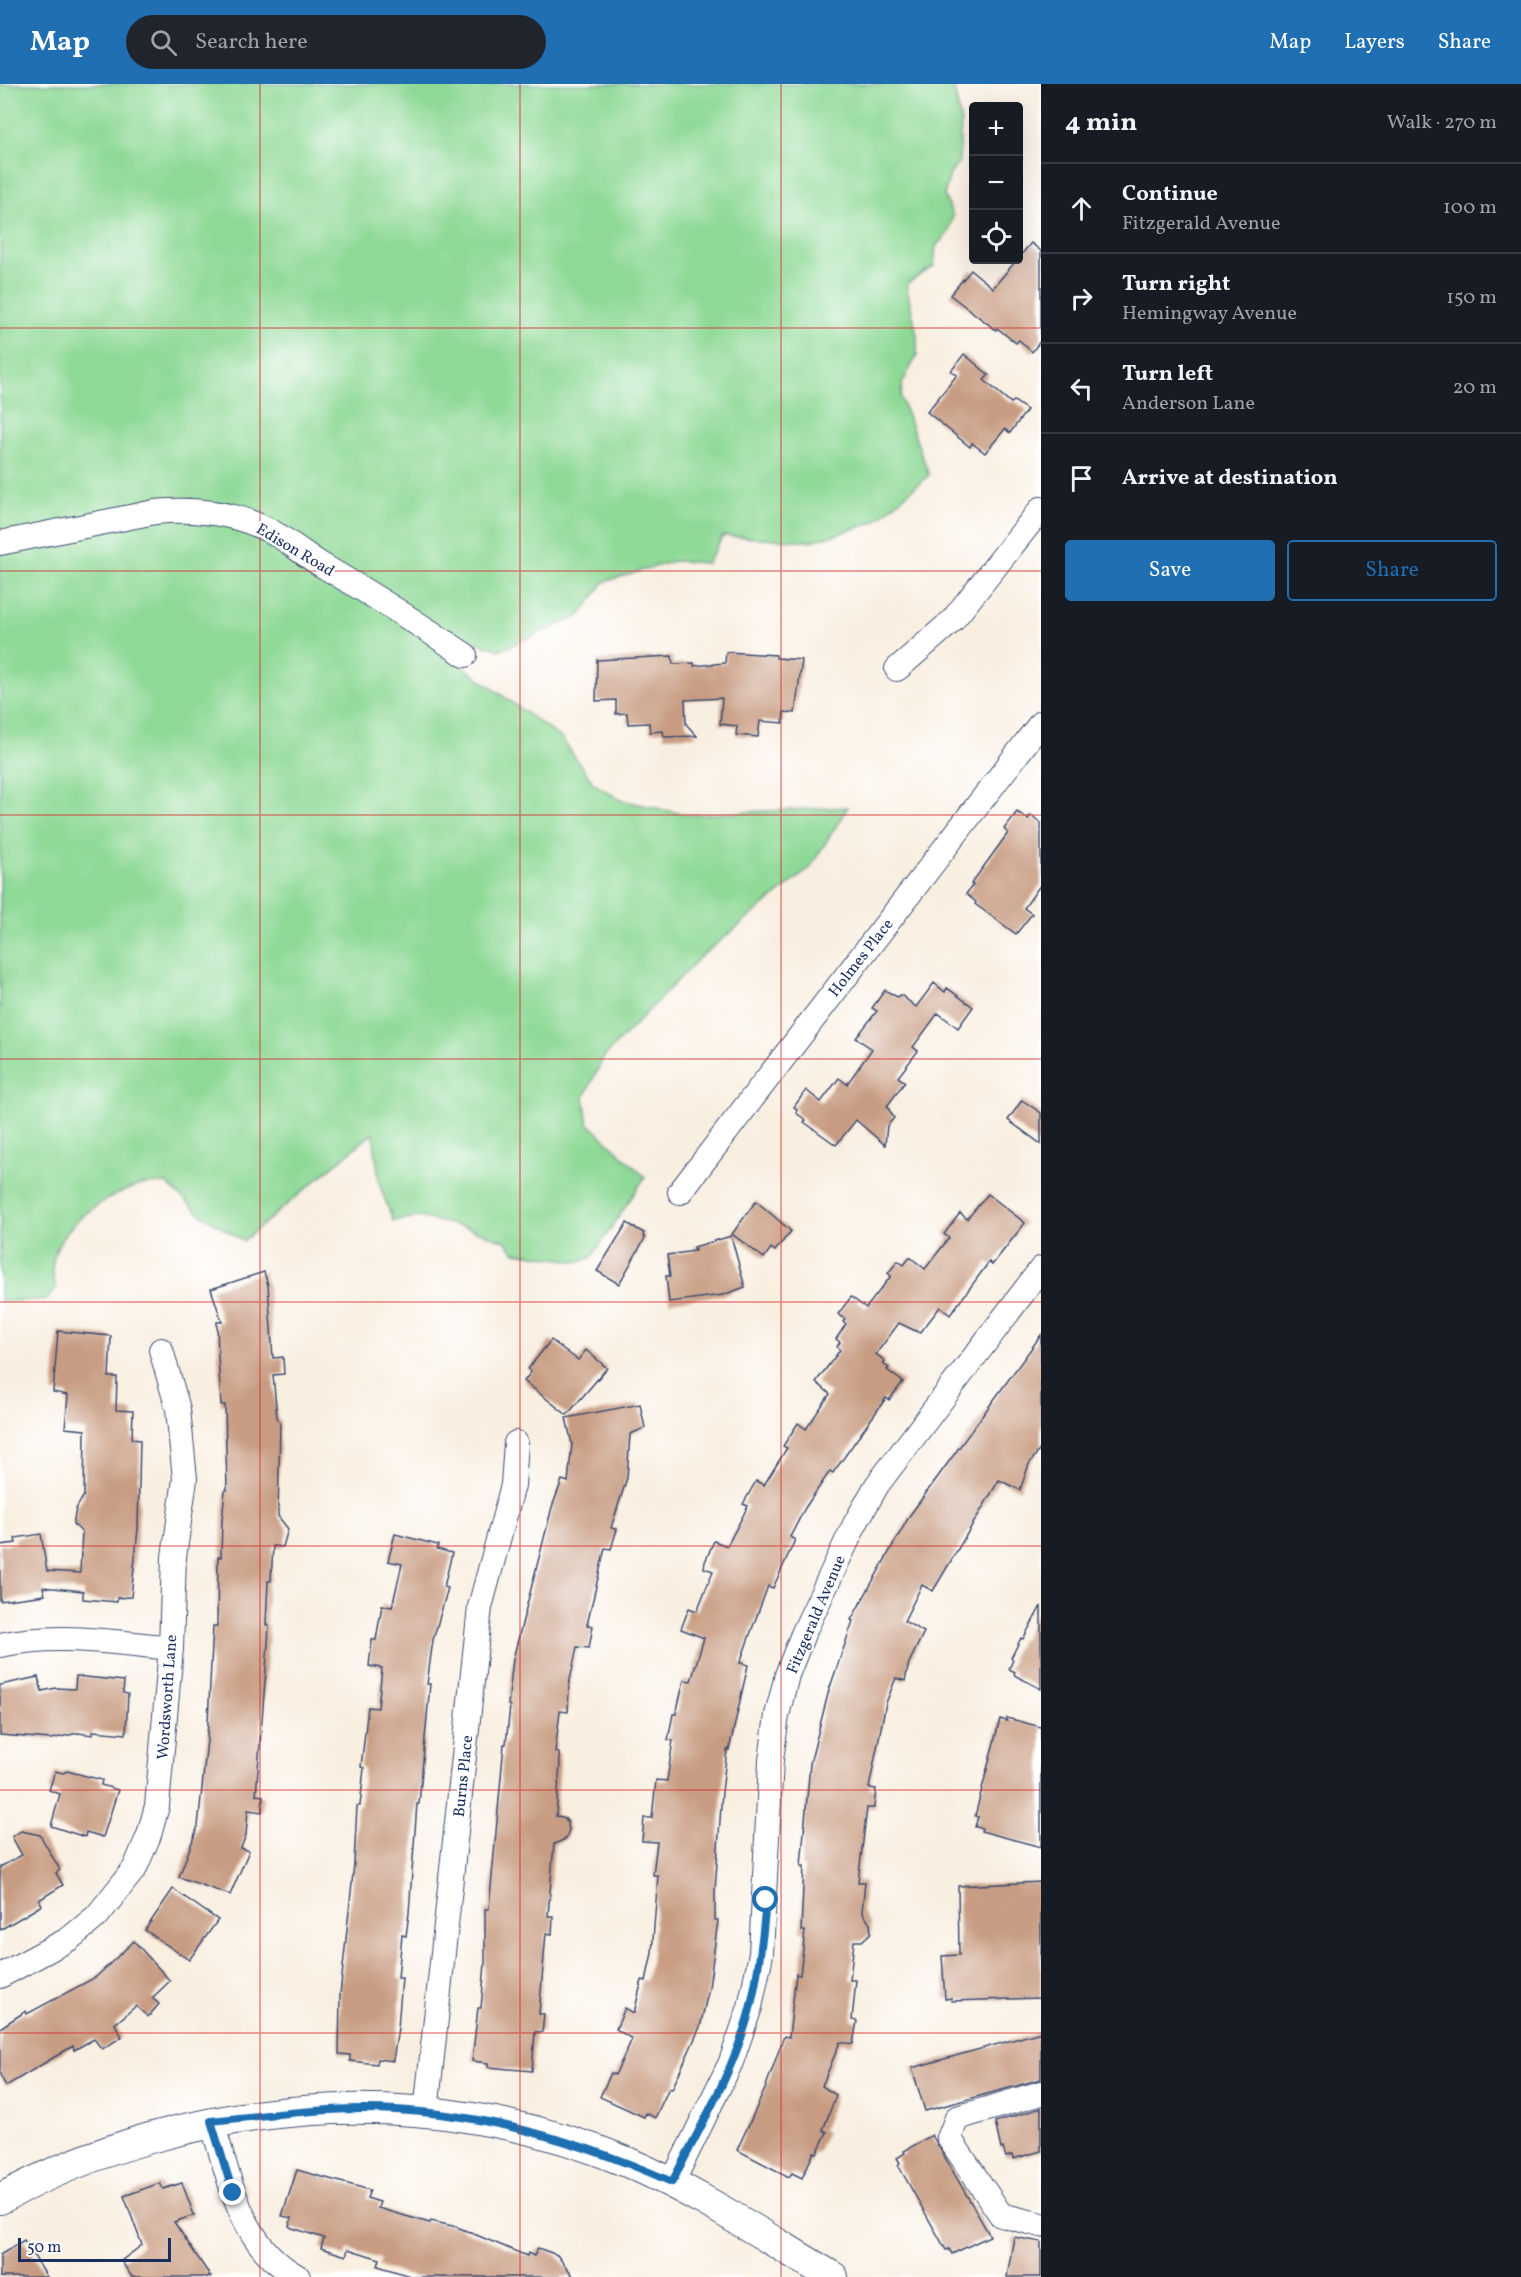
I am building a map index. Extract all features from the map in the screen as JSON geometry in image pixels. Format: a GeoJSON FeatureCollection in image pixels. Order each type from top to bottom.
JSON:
{"type":"FeatureCollection","features":[{"type":"Feature","properties":{"kind":"main road"},"geometry":{"type":"LineString","coordinates":[[0,2199],[88,2158],[148,2138],[211,2121],[330,2109],[426,2112],[504,2124],[565,2140],[625,2162],[672,2182],[722,2209],[833,2277]]}},
{"type":"Feature","properties":{"kind":"street"},"geometry":{"type":"LineString","coordinates":[[897,669],[952,621],[1041,509]]}},
{"type":"Feature","properties":{"kind":"street","name":"Edison Road"},"geometry":{"type":"LineString","coordinates":[[0,543],[155,513],[178,510],[222,513],[261,526],[280,537],[321,566],[393,607],[465,655]]}},
{"type":"Feature","properties":{"kind":"street","name":"Holmes Place"},"geometry":{"type":"LineString","coordinates":[[680,1192],[1037,734]]}},
{"type":"Feature","properties":{"kind":"street","name":"Fitzgerald Avenue"},"geometry":{"type":"LineString","coordinates":[[672,2182],[731,2062],[750,2007],[761,1954],[771,1761],[777,1715],[803,1634],[855,1524],[877,1485],[1041,1269]]}},
{"type":"Feature","properties":{"kind":"street","name":"Wordsworth Lane"},"geometry":{"type":"LineString","coordinates":[[0,1976],[69,1939],[97,1916],[135,1868],[149,1835],[157,1806],[171,1648],[174,1557],[185,1479],[178,1409],[162,1350]]}},
{"type":"Feature","properties":{"kind":"street","name":"Burns Place"},"geometry":{"type":"LineString","coordinates":[[426,2112],[480,1607],[513,1485],[516,1443]]}},
{"type":"Feature","properties":{"kind":"street"},"geometry":{"type":"LineString","coordinates":[[0,1645],[34,1638],[71,1638],[171,1648]]}},
{"type":"Feature","properties":{"kind":"street"},"geometry":{"type":"LineString","coordinates":[[1041,2093],[957,2118],[949,2138],[1001,2215],[1041,2225]]}},
{"type":"Feature","properties":{"kind":"street"},"geometry":{"type":"LineString","coordinates":[[211,2121],[233,2193],[254,2238],[271,2256],[298,2277]]}},
{"type":"Feature","properties":{"kind":"green space"},"geometry":{"type":"Polygon","coordinates":[[[0,84],[953,84],[961,122],[959,162],[950,174],[944,195],[953,216],[948,233],[936,246],[934,266],[908,283],[907,288],[917,335],[917,355],[902,384],[901,398],[929,475],[874,522],[810,541],[723,536],[707,563],[674,561],[604,582],[580,616],[500,650],[476,642],[458,663],[562,739],[593,783],[620,800],[688,815],[848,807],[809,869],[699,958],[604,1057],[584,1097],[588,1123],[645,1177],[592,1257],[580,1262],[515,1252],[505,1241],[464,1227],[419,1217],[393,1221],[380,1186],[373,1133],[243,1241],[199,1213],[166,1183],[141,1185],[119,1193],[87,1212],[62,1238],[55,1253],[53,1269],[56,1287],[47,1300],[0,1301],[0,84]]]}},
{"type":"Feature","properties":{"kind":"building"},"geometry":{"type":"Polygon","coordinates":[[[1031,243],[1041,251],[1041,340],[1032,352],[1019,340],[1016,343],[997,328],[996,330],[950,295],[971,270],[993,288],[1013,264],[1023,264],[1023,252],[1031,243]]]}},
{"type":"Feature","properties":{"kind":"building"},"geometry":{"type":"Polygon","coordinates":[[[964,354],[989,375],[984,380],[1011,403],[1014,401],[1027,410],[1010,433],[1005,429],[985,453],[972,443],[970,447],[927,412],[957,375],[951,371],[964,354]]]}},
{"type":"Feature","properties":{"kind":"building"},"geometry":{"type":"Polygon","coordinates":[[[726,652],[776,655],[776,658],[802,660],[795,713],[784,712],[783,723],[760,721],[758,737],[736,735],[737,726],[720,724],[722,698],[685,700],[686,724],[697,736],[664,737],[663,731],[650,732],[649,723],[628,724],[627,713],[616,714],[616,700],[596,701],[597,660],[672,656],[673,664],[694,663],[694,666],[725,663],[726,652]]]}},
{"type":"Feature","properties":{"kind":"building"},"geometry":{"type":"Polygon","coordinates":[[[1017,812],[1028,819],[1031,815],[1041,823],[1041,884],[1024,908],[1032,914],[1016,934],[975,904],[976,902],[966,894],[1008,833],[1004,829],[1017,812]]]}},
{"type":"Feature","properties":{"kind":"building"},"geometry":{"type":"Polygon","coordinates":[[[934,983],[945,992],[947,988],[973,1007],[958,1028],[938,1013],[913,1047],[918,1051],[898,1077],[905,1082],[887,1106],[894,1118],[887,1126],[885,1145],[856,1120],[836,1145],[804,1122],[806,1120],[796,1113],[797,1110],[794,1107],[806,1090],[821,1102],[839,1078],[847,1084],[872,1049],[856,1038],[877,1011],[872,1008],[885,990],[897,997],[901,995],[916,1007],[934,983]]]}},
{"type":"Feature","properties":{"kind":"building"},"geometry":{"type":"Polygon","coordinates":[[[1022,1100],[1041,1113],[1041,1144],[1008,1120],[1022,1100]]]}},
{"type":"Feature","properties":{"kind":"building"},"geometry":{"type":"Polygon","coordinates":[[[988,1194],[1025,1223],[992,1265],[989,1262],[950,1315],[940,1307],[920,1333],[899,1323],[876,1354],[885,1361],[883,1364],[889,1368],[887,1370],[903,1382],[889,1400],[886,1398],[833,1473],[830,1471],[805,1508],[790,1537],[795,1540],[773,1588],[768,1586],[740,1663],[748,1665],[729,1750],[727,1750],[715,1891],[715,1920],[718,1920],[709,1988],[700,2027],[672,2089],[669,2088],[655,2118],[646,2113],[644,2117],[600,2097],[611,2073],[615,2075],[632,2039],[616,2029],[625,2008],[634,2013],[642,1980],[646,1981],[652,1953],[658,1875],[653,1875],[657,1842],[642,1841],[644,1818],[652,1818],[656,1780],[667,1781],[673,1740],[668,1740],[673,1714],[676,1714],[684,1680],[691,1681],[704,1638],[681,1629],[689,1608],[697,1611],[713,1571],[704,1568],[705,1562],[714,1541],[727,1546],[748,1506],[743,1504],[756,1481],[764,1485],[787,1448],[783,1446],[798,1423],[806,1429],[830,1394],[816,1382],[840,1350],[837,1347],[840,1342],[836,1339],[846,1324],[843,1322],[845,1319],[838,1314],[851,1297],[866,1308],[891,1276],[888,1273],[898,1261],[904,1265],[910,1257],[925,1269],[949,1238],[944,1234],[960,1213],[967,1219],[988,1194]]]}},
{"type":"Feature","properties":{"kind":"building"},"geometry":{"type":"Polygon","coordinates":[[[756,1201],[791,1231],[775,1251],[771,1248],[764,1258],[732,1234],[756,1201]]]}},
{"type":"Feature","properties":{"kind":"building"},"geometry":{"type":"Polygon","coordinates":[[[627,1223],[644,1233],[645,1238],[619,1284],[597,1271],[627,1223]]]}},
{"type":"Feature","properties":{"kind":"building"},"geometry":{"type":"Polygon","coordinates":[[[731,1236],[745,1287],[723,1295],[669,1302],[666,1276],[670,1276],[667,1255],[695,1251],[694,1247],[731,1236]]]}},
{"type":"Feature","properties":{"kind":"building"},"geometry":{"type":"Polygon","coordinates":[[[264,1272],[268,1285],[273,1358],[283,1357],[284,1374],[273,1375],[277,1417],[280,1423],[278,1516],[288,1529],[283,1547],[273,1546],[271,1581],[268,1581],[266,1625],[269,1625],[268,1644],[256,1795],[263,1796],[262,1812],[248,1810],[246,1835],[241,1848],[249,1851],[230,1895],[179,1877],[198,1826],[207,1740],[213,1626],[217,1626],[218,1557],[221,1557],[222,1521],[225,1490],[227,1490],[225,1405],[221,1405],[217,1322],[222,1322],[211,1289],[264,1272]]]}},
{"type":"Feature","properties":{"kind":"building"},"geometry":{"type":"Polygon","coordinates":[[[58,1331],[111,1336],[109,1377],[117,1377],[116,1410],[133,1411],[132,1439],[140,1440],[138,1528],[131,1597],[117,1598],[117,1602],[83,1599],[83,1591],[43,1587],[45,1595],[0,1601],[0,1545],[16,1543],[15,1538],[41,1534],[47,1571],[80,1573],[82,1532],[73,1524],[76,1509],[84,1495],[85,1430],[65,1428],[68,1395],[53,1392],[58,1331]]]}},
{"type":"Feature","properties":{"kind":"building"},"geometry":{"type":"Polygon","coordinates":[[[1041,1335],[1041,1448],[1029,1464],[1020,1490],[999,1480],[933,1591],[922,1585],[904,1621],[924,1632],[909,1663],[905,1681],[896,1678],[886,1703],[869,1788],[876,1789],[874,1808],[867,1808],[858,1882],[865,1882],[862,1912],[870,1924],[871,1933],[862,1941],[854,1941],[850,1980],[856,1980],[852,2020],[857,2021],[853,2044],[840,2042],[822,2086],[836,2095],[823,2130],[827,2132],[817,2153],[814,2152],[802,2178],[792,2173],[789,2177],[737,2150],[765,2089],[784,2036],[789,2037],[796,1974],[800,1975],[805,1931],[801,1931],[804,1866],[801,1866],[810,1764],[829,1690],[853,1621],[851,1620],[910,1515],[1041,1335]]]}},
{"type":"Feature","properties":{"kind":"building"},"geometry":{"type":"Polygon","coordinates":[[[551,1340],[578,1360],[586,1350],[607,1368],[567,1415],[524,1381],[531,1372],[528,1369],[551,1340]]]}},
{"type":"Feature","properties":{"kind":"building"},"geometry":{"type":"Polygon","coordinates":[[[640,1404],[645,1428],[630,1434],[627,1478],[611,1528],[617,1529],[611,1549],[605,1548],[587,1625],[593,1626],[589,1648],[577,1647],[569,1685],[568,1712],[560,1711],[555,1752],[559,1753],[560,1765],[556,1816],[563,1817],[567,1821],[569,1830],[566,1839],[554,1844],[548,1916],[553,1916],[552,1934],[546,1933],[539,2014],[544,2014],[542,2032],[535,2032],[532,2071],[488,2067],[488,2063],[472,2061],[478,2008],[481,2008],[485,1964],[485,1909],[489,1909],[513,1659],[552,1507],[562,1480],[568,1482],[572,1444],[566,1418],[640,1404]]]}},
{"type":"Feature","properties":{"kind":"building"},"geometry":{"type":"Polygon","coordinates":[[[395,1534],[438,1545],[437,1549],[452,1553],[444,1587],[448,1588],[433,1640],[427,1684],[430,1684],[419,1804],[417,1804],[409,1913],[406,1936],[402,1935],[398,1978],[402,1978],[398,2028],[393,2061],[378,2059],[377,2064],[350,2061],[350,2055],[339,2054],[340,1995],[354,1864],[357,1806],[360,1806],[364,1768],[361,1767],[368,1707],[378,1708],[382,1668],[369,1666],[372,1640],[376,1640],[382,1605],[392,1607],[402,1564],[388,1561],[395,1534]]]}},
{"type":"Feature","properties":{"kind":"building"},"geometry":{"type":"Polygon","coordinates":[[[1041,1606],[1041,1689],[1014,1675],[1015,1672],[1009,1669],[1013,1660],[1011,1658],[1021,1638],[1023,1639],[1041,1606]]]}},
{"type":"Feature","properties":{"kind":"building"},"geometry":{"type":"Polygon","coordinates":[[[76,1676],[124,1681],[123,1693],[128,1694],[126,1734],[93,1731],[93,1735],[78,1733],[51,1739],[0,1735],[0,1685],[38,1677],[42,1691],[56,1688],[75,1689],[76,1676]]]}},
{"type":"Feature","properties":{"kind":"building"},"geometry":{"type":"Polygon","coordinates":[[[1007,1718],[1041,1727],[1041,1847],[981,1831],[982,1828],[975,1827],[978,1817],[975,1816],[1000,1719],[1007,1721],[1007,1718]]]}},
{"type":"Feature","properties":{"kind":"building"},"geometry":{"type":"Polygon","coordinates":[[[55,1771],[63,1773],[67,1771],[102,1780],[101,1785],[118,1790],[103,1837],[86,1832],[85,1837],[51,1826],[60,1794],[49,1790],[55,1771]]]}},
{"type":"Feature","properties":{"kind":"building"},"geometry":{"type":"Polygon","coordinates":[[[21,1831],[40,1835],[60,1870],[56,1873],[63,1885],[39,1900],[42,1905],[0,1930],[0,1867],[22,1855],[12,1837],[21,1831]]]}},
{"type":"Feature","properties":{"kind":"building"},"geometry":{"type":"Polygon","coordinates":[[[1041,1882],[1041,1998],[952,2001],[951,1998],[945,1999],[942,1956],[959,1955],[958,1886],[1041,1882]]]}},
{"type":"Feature","properties":{"kind":"building"},"geometry":{"type":"Polygon","coordinates":[[[173,1889],[218,1920],[189,1960],[145,1930],[173,1889]]]}},
{"type":"Feature","properties":{"kind":"building"},"geometry":{"type":"Polygon","coordinates":[[[134,1941],[170,1981],[152,1998],[159,2004],[148,2017],[136,2006],[115,2024],[122,2037],[102,2049],[94,2039],[74,2050],[73,2046],[6,2086],[0,2075],[0,2028],[26,2011],[27,2014],[96,1977],[134,1941]]]}},
{"type":"Feature","properties":{"kind":"building"},"geometry":{"type":"Polygon","coordinates":[[[1041,2032],[1041,2079],[925,2111],[912,2068],[1041,2032]]]}},
{"type":"Feature","properties":{"kind":"building"},"geometry":{"type":"Polygon","coordinates":[[[1041,2108],[1041,2151],[1013,2159],[1012,2155],[1006,2157],[1003,2148],[1001,2149],[995,2122],[1041,2108]]]}},
{"type":"Feature","properties":{"kind":"building"},"geometry":{"type":"Polygon","coordinates":[[[932,2135],[990,2236],[952,2254],[949,2249],[946,2250],[898,2165],[900,2163],[897,2158],[905,2153],[904,2151],[932,2135]]]}},
{"type":"Feature","properties":{"kind":"building"},"geometry":{"type":"Polygon","coordinates":[[[297,2170],[370,2190],[367,2198],[380,2202],[378,2208],[430,2223],[431,2221],[457,2227],[527,2256],[528,2253],[534,2256],[538,2248],[557,2255],[574,2277],[413,2277],[378,2266],[380,2259],[348,2249],[346,2256],[321,2248],[324,2238],[292,2228],[289,2226],[292,2218],[282,2216],[297,2170]]]}},
{"type":"Feature","properties":{"kind":"building"},"geometry":{"type":"Polygon","coordinates":[[[160,2183],[163,2189],[182,2183],[194,2215],[174,2222],[211,2277],[132,2277],[121,2261],[142,2245],[124,2196],[160,2183]]]}},
{"type":"Feature","properties":{"kind":"building"},"geometry":{"type":"Polygon","coordinates":[[[1014,2237],[1041,2242],[1041,2277],[1007,2277],[1014,2237]]]}},
{"type":"Feature","properties":{"kind":"building"},"geometry":{"type":"Polygon","coordinates":[[[24,2240],[47,2277],[0,2277],[0,2255],[24,2240]]]}},
{"type":"Feature","properties":{"kind":"route"},"geometry":{"type":"LineString","coordinates":[[233,2193],[211,2121],[330,2109],[440,2113],[504,2124],[565,2140],[672,2182],[731,2062],[750,2007],[761,1954],[766,1900]]}}]}
